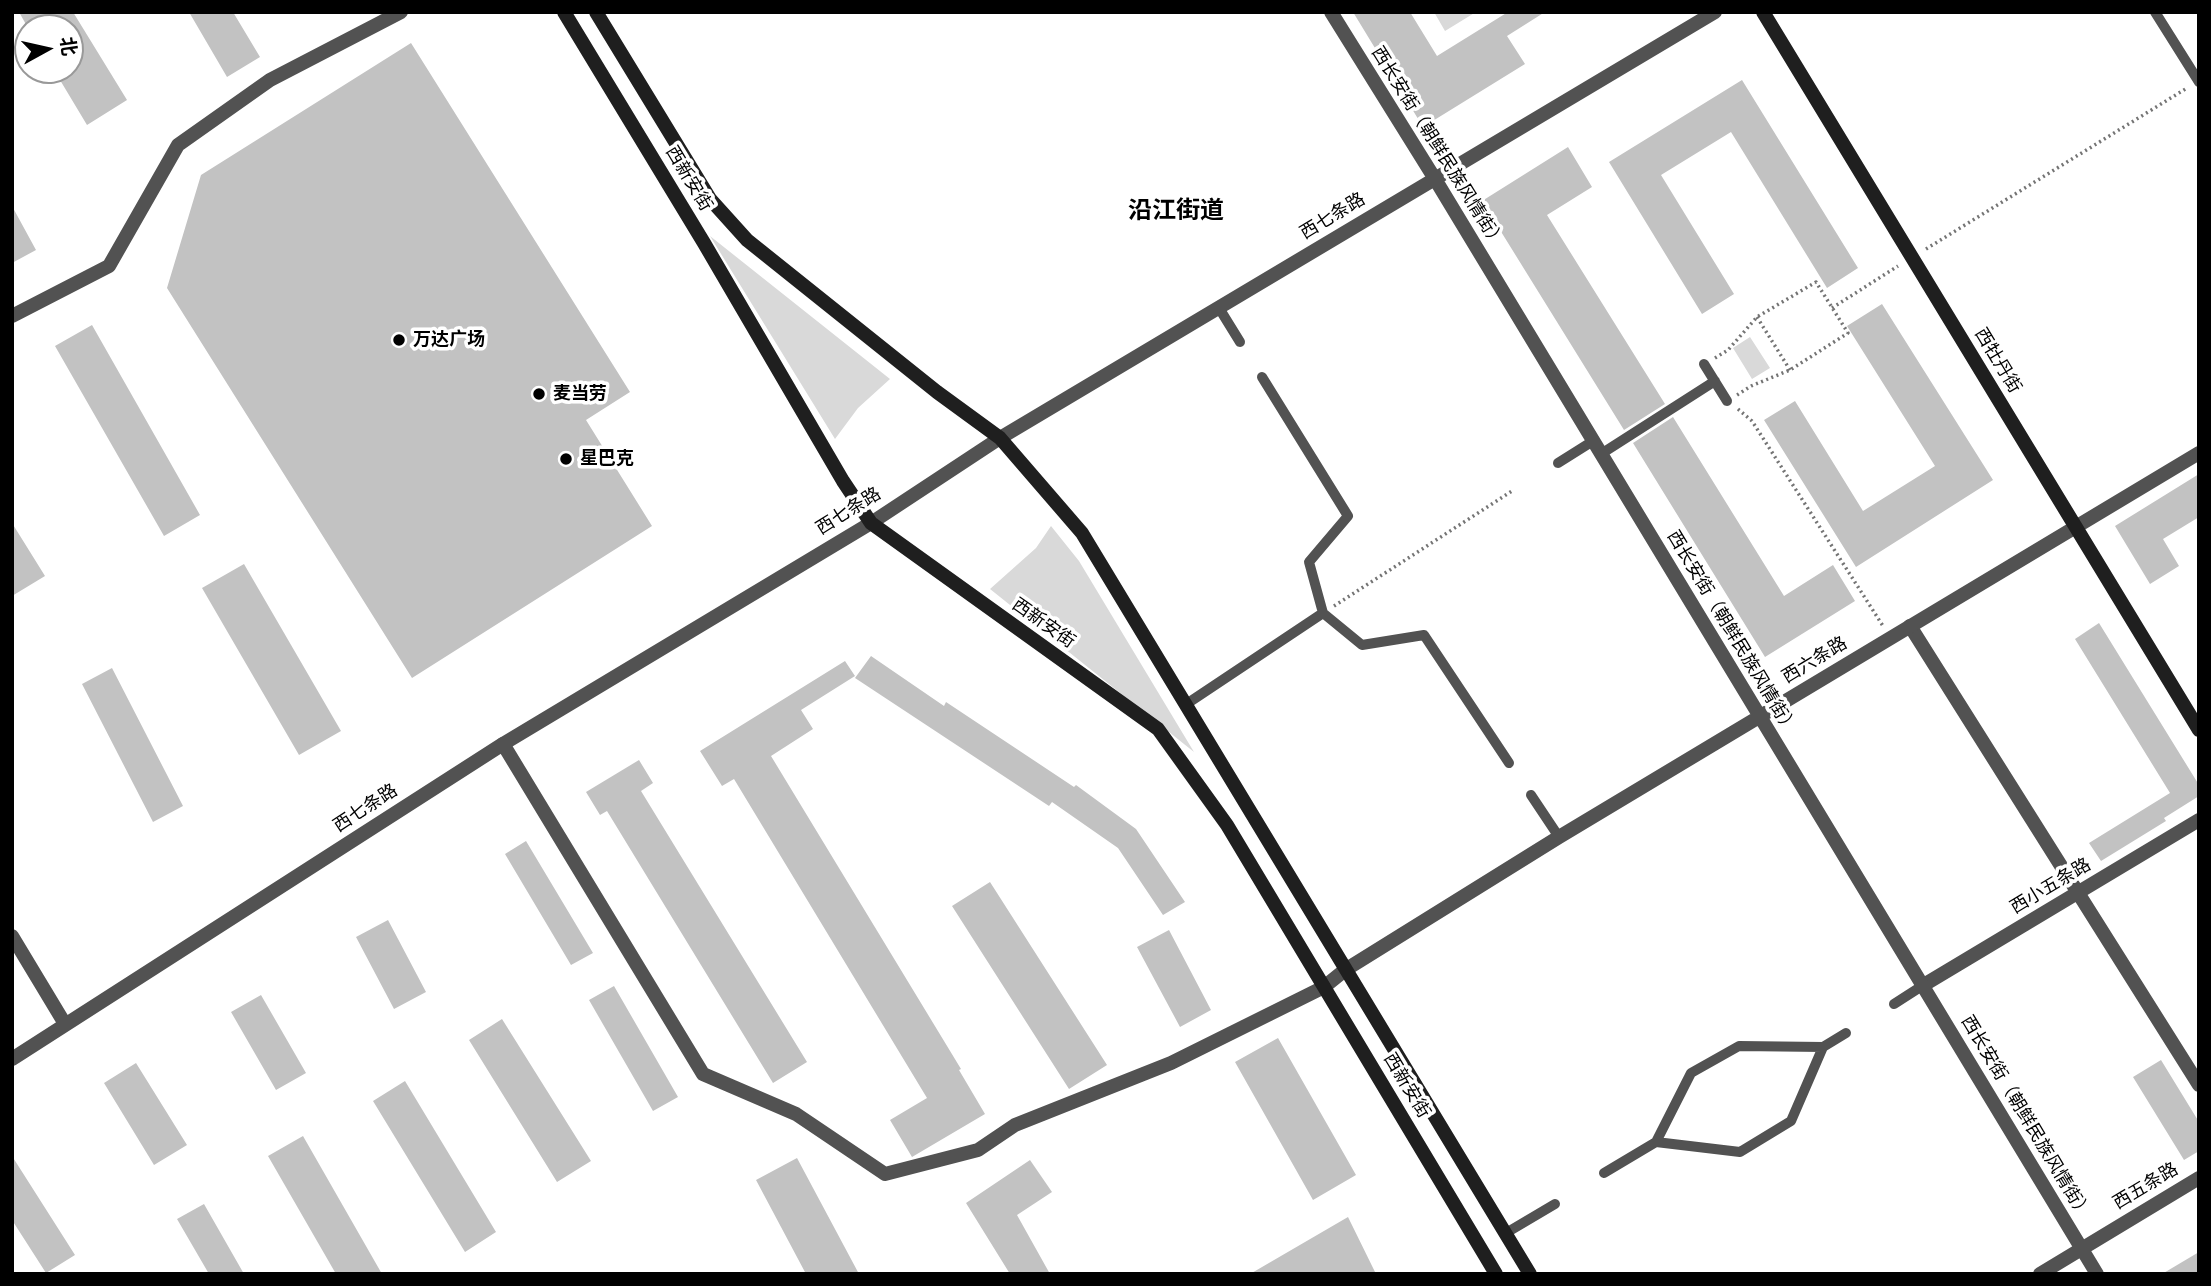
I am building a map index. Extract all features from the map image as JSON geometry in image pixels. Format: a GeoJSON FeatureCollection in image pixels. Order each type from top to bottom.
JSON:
{"type":"FeatureCollection","features":[{"type":"Feature","properties":{"kind":"main road","name":"西新安街"},"geometry":{"type":"LineString","coordinates":[[564,12],[704,243],[843,481],[871,523],[1157,729],[1227,825],[1496,1274]]}},
{"type":"Feature","properties":{"kind":"main road","name":"西新安街"},"geometry":{"type":"LineString","coordinates":[[596,12],[710,199],[747,240],[937,392],[1000,438],[1082,534],[1530,1274]]}},
{"type":"Feature","properties":{"kind":"main road","name":"西牡丹街"},"geometry":{"type":"LineString","coordinates":[[1763,12],[2199,730]]}},
{"type":"Feature","properties":{"kind":"street"},"geometry":{"type":"LineString","coordinates":[[12,316],[109,266],[178,145],[270,80],[401,12]]}},
{"type":"Feature","properties":{"kind":"street","name":"西长安街（朝鲜民族风情街）"},"geometry":{"type":"LineString","coordinates":[[1331,12],[1435,179],[2097,1274]]}},
{"type":"Feature","properties":{"kind":"street","name":"西七条路"},"geometry":{"type":"LineString","coordinates":[[12,1059],[503,744],[871,523],[1000,438],[1715,12]]}},
{"type":"Feature","properties":{"kind":"street","name":"西六条路"},"geometry":{"type":"LineString","coordinates":[[503,744],[703,1074],[796,1114],[885,1174],[978,1150],[1016,1125],[1171,1063],[1324,987],[1345,970],[1559,837],[2199,453]]}},
{"type":"Feature","properties":{"kind":"street"},"geometry":{"type":"LineString","coordinates":[[1910,626],[2199,1086]]}},
{"type":"Feature","properties":{"kind":"street","name":"西小五条路"},"geometry":{"type":"LineString","coordinates":[[1922,986],[2199,820]]}},
{"type":"Feature","properties":{"kind":"street"},"geometry":{"type":"LineString","coordinates":[[12,936],[65,1024]]}},
{"type":"Feature","properties":{"kind":"street","name":"西五条路"},"geometry":{"type":"LineString","coordinates":[[2040,1274],[2199,1178]]}},
{"type":"Feature","properties":{"kind":"lane"},"geometry":{"type":"LineString","coordinates":[[2155,12],[2198,82]]}},
{"type":"Feature","properties":{"kind":"lane"},"geometry":{"type":"LineString","coordinates":[[1219,308],[1240,342]]}},
{"type":"Feature","properties":{"kind":"lane"},"geometry":{"type":"LineString","coordinates":[[1704,364],[1727,401]]}},
{"type":"Feature","properties":{"kind":"lane"},"geometry":{"type":"LineString","coordinates":[[1262,377],[1348,516],[1309,562],[1324,613],[1362,645],[1424,635],[1509,763]]}},
{"type":"Feature","properties":{"kind":"lane"},"geometry":{"type":"LineString","coordinates":[[1601,454],[1715,382]]}},
{"type":"Feature","properties":{"kind":"lane"},"geometry":{"type":"LineString","coordinates":[[1558,463],[1593,441]]}},
{"type":"Feature","properties":{"kind":"lane"},"geometry":{"type":"LineString","coordinates":[[1185,705],[1324,613]]}},
{"type":"Feature","properties":{"kind":"lane"},"geometry":{"type":"LineString","coordinates":[[1531,795],[1559,837]]}},
{"type":"Feature","properties":{"kind":"lane"},"geometry":{"type":"LineString","coordinates":[[1894,1004],[1922,986]]}},
{"type":"Feature","properties":{"kind":"lane"},"geometry":{"type":"LineString","coordinates":[[1604,1173],[1656,1142],[1691,1073],[1703,1066],[1739,1046],[1823,1047],[1846,1033]]}},
{"type":"Feature","properties":{"kind":"lane"},"geometry":{"type":"LineString","coordinates":[[1656,1142],[1740,1152],[1791,1121],[1823,1047]]}},
{"type":"Feature","properties":{"kind":"lane"},"geometry":{"type":"LineString","coordinates":[[1506,1233],[1555,1203]]}},
{"type":"Feature","properties":{"kind":"path"},"geometry":{"type":"LineString","coordinates":[[1832,308],[2198,82]]}},
{"type":"Feature","properties":{"kind":"path"},"geometry":{"type":"LineString","coordinates":[[1728,350],[1757,317],[1816,282],[1848,333],[1790,370],[1751,386]]}},
{"type":"Feature","properties":{"kind":"path"},"geometry":{"type":"LineString","coordinates":[[1757,317],[1790,370]]}},
{"type":"Feature","properties":{"kind":"path"},"geometry":{"type":"LineString","coordinates":[[1727,401],[1752,421],[1890,638]]}},
{"type":"Feature","properties":{"kind":"path"},"geometry":{"type":"LineString","coordinates":[[1324,613],[1512,491]]}},
{"type":"Feature","properties":{"kind":"shaded area"},"geometry":{"type":"Polygon","coordinates":[[[1434,12],[1476,12],[1445,31],[1434,12]]]}},
{"type":"Feature","properties":{"kind":"shaded area"},"geometry":{"type":"Polygon","coordinates":[[[710,236],[890,379],[858,408],[835,439],[710,236]]]}},
{"type":"Feature","properties":{"kind":"shaded area"},"geometry":{"type":"Polygon","coordinates":[[[1750,337],[1770,368],[1752,379],[1733,348],[1750,337]]]}},
{"type":"Feature","properties":{"kind":"shaded area"},"geometry":{"type":"Polygon","coordinates":[[[1051,526],[1079,561],[1194,752],[990,589],[1036,548],[1051,526]]]}},
{"type":"Feature","properties":{"kind":"building"},"geometry":{"type":"Polygon","coordinates":[[[19,12],[74,14],[20,14],[19,12]]]}},
{"type":"Feature","properties":{"kind":"building"},"geometry":{"type":"Polygon","coordinates":[[[189,12],[233,12],[260,57],[227,77],[189,12]]]}},
{"type":"Feature","properties":{"kind":"building"},"geometry":{"type":"Polygon","coordinates":[[[1353,12],[1410,12],[1437,56],[1508,12],[1545,12],[1507,36],[1525,64],[1423,127],[1353,12]]]}},
{"type":"Feature","properties":{"kind":"building"},"geometry":{"type":"Polygon","coordinates":[[[84,30],[127,100],[87,125],[62,84],[84,84],[84,30]]]}},
{"type":"Feature","properties":{"kind":"building","name":"万达广场"},"geometry":{"type":"Polygon","coordinates":[[[411,43],[630,392],[586,420],[652,526],[412,678],[167,288],[201,175],[411,43]]]}},
{"type":"Feature","properties":{"kind":"building"},"geometry":{"type":"Polygon","coordinates":[[[1742,80],[1858,268],[1827,288],[1731,132],[1661,175],[1734,294],[1702,314],[1609,162],[1742,80]]]}},
{"type":"Feature","properties":{"kind":"building"},"geometry":{"type":"Polygon","coordinates":[[[1568,147],[1592,187],[1547,215],[1665,404],[1624,430],[1482,201],[1568,147]]]}},
{"type":"Feature","properties":{"kind":"building"},"geometry":{"type":"Polygon","coordinates":[[[12,206],[36,250],[12,263],[12,206]]]}},
{"type":"Feature","properties":{"kind":"building"},"geometry":{"type":"Polygon","coordinates":[[[1882,304],[1993,480],[1856,567],[1764,420],[1795,401],[1863,511],[1935,466],[1847,326],[1882,304]]]}},
{"type":"Feature","properties":{"kind":"building"},"geometry":{"type":"Polygon","coordinates":[[[92,325],[200,515],[164,536],[55,346],[92,325]]]}},
{"type":"Feature","properties":{"kind":"building"},"geometry":{"type":"Polygon","coordinates":[[[1673,417],[1784,596],[1833,565],[1855,601],[1765,657],[1633,443],[1673,417]]]}},
{"type":"Feature","properties":{"kind":"building"},"geometry":{"type":"Polygon","coordinates":[[[2199,474],[2199,517],[2163,539],[2179,566],[2150,584],[2115,526],[2199,474]]]}},
{"type":"Feature","properties":{"kind":"building"},"geometry":{"type":"Polygon","coordinates":[[[12,523],[45,576],[12,596],[12,523]]]}},
{"type":"Feature","properties":{"kind":"building"},"geometry":{"type":"Polygon","coordinates":[[[244,564],[341,731],[299,755],[202,588],[244,564]]]}},
{"type":"Feature","properties":{"kind":"building"},"geometry":{"type":"Polygon","coordinates":[[[2099,623],[2199,785],[2199,796],[2164,818],[2166,821],[2101,861],[2089,843],[2170,793],[2075,639],[2099,623]]]}},
{"type":"Feature","properties":{"kind":"building"},"geometry":{"type":"Polygon","coordinates":[[[871,656],[944,706],[946,702],[1074,787],[1076,785],[1136,829],[1185,902],[1163,915],[1118,848],[1052,802],[1049,806],[855,678],[871,656]]]}},
{"type":"Feature","properties":{"kind":"building"},"geometry":{"type":"Polygon","coordinates":[[[845,661],[855,676],[801,710],[813,729],[771,756],[961,1069],[959,1070],[985,1114],[912,1157],[890,1120],[927,1098],[734,779],[722,786],[700,751],[845,661]]]}},
{"type":"Feature","properties":{"kind":"building"},"geometry":{"type":"Polygon","coordinates":[[[112,668],[183,806],[153,822],[82,684],[112,668]]]}},
{"type":"Feature","properties":{"kind":"building"},"geometry":{"type":"Polygon","coordinates":[[[639,760],[653,783],[641,791],[807,1062],[773,1083],[607,811],[600,815],[586,792],[639,760]]]}},
{"type":"Feature","properties":{"kind":"building"},"geometry":{"type":"Polygon","coordinates":[[[526,841],[593,953],[571,965],[505,854],[526,841]]]}},
{"type":"Feature","properties":{"kind":"building"},"geometry":{"type":"Polygon","coordinates":[[[990,882],[1107,1065],[1069,1089],[952,906],[990,882]]]}},
{"type":"Feature","properties":{"kind":"building"},"geometry":{"type":"Polygon","coordinates":[[[388,920],[426,992],[394,1009],[356,937],[388,920]]]}},
{"type":"Feature","properties":{"kind":"building"},"geometry":{"type":"Polygon","coordinates":[[[1169,930],[1211,1010],[1180,1027],[1137,947],[1169,930]]]}},
{"type":"Feature","properties":{"kind":"building"},"geometry":{"type":"Polygon","coordinates":[[[614,986],[678,1097],[653,1111],[589,1000],[614,986]]]}},
{"type":"Feature","properties":{"kind":"building"},"geometry":{"type":"Polygon","coordinates":[[[261,995],[306,1073],[276,1090],[231,1012],[261,995]]]}},
{"type":"Feature","properties":{"kind":"building"},"geometry":{"type":"Polygon","coordinates":[[[502,1019],[591,1161],[557,1182],[469,1040],[502,1019]]]}},
{"type":"Feature","properties":{"kind":"building"},"geometry":{"type":"Polygon","coordinates":[[[1278,1038],[1356,1175],[1313,1200],[1235,1062],[1278,1038]]]}},
{"type":"Feature","properties":{"kind":"building"},"geometry":{"type":"Polygon","coordinates":[[[2161,1060],[2199,1122],[2199,1151],[2184,1160],[2133,1077],[2161,1060]]]}},
{"type":"Feature","properties":{"kind":"building"},"geometry":{"type":"Polygon","coordinates":[[[136,1063],[187,1145],[154,1165],[104,1083],[136,1063]]]}},
{"type":"Feature","properties":{"kind":"building"},"geometry":{"type":"Polygon","coordinates":[[[405,1081],[496,1232],[465,1252],[373,1101],[405,1081]]]}},
{"type":"Feature","properties":{"kind":"building"},"geometry":{"type":"Polygon","coordinates":[[[303,1136],[382,1274],[336,1274],[268,1156],[303,1136]]]}},
{"type":"Feature","properties":{"kind":"building"},"geometry":{"type":"Polygon","coordinates":[[[12,1156],[75,1255],[46,1273],[12,1220],[12,1156]]]}},
{"type":"Feature","properties":{"kind":"building"},"geometry":{"type":"Polygon","coordinates":[[[797,1158],[859,1274],[806,1274],[756,1180],[797,1158]]]}},
{"type":"Feature","properties":{"kind":"building"},"geometry":{"type":"Polygon","coordinates":[[[1030,1160],[1052,1192],[1017,1215],[1050,1274],[1010,1274],[966,1203],[1030,1160]]]}},
{"type":"Feature","properties":{"kind":"building"},"geometry":{"type":"Polygon","coordinates":[[[204,1204],[244,1274],[209,1274],[177,1219],[204,1204]]]}},
{"type":"Feature","properties":{"kind":"building"},"geometry":{"type":"Polygon","coordinates":[[[1348,1217],[1376,1274],[1250,1274],[1348,1217]]]}},
{"type":"Feature","properties":{"kind":"building"},"geometry":{"type":"Polygon","coordinates":[[[2199,1252],[2199,1274],[2162,1274],[2199,1252]]]}},
{"type":"Feature","properties":{"kind":"place","name":"万达广场"},"geometry":{"type":"Point","coordinates":[399,340]}},
{"type":"Feature","properties":{"kind":"place","name":"麦当劳"},"geometry":{"type":"Point","coordinates":[539,394]}},
{"type":"Feature","properties":{"kind":"place","name":"星巴克"},"geometry":{"type":"Point","coordinates":[566,459]}},
{"type":"Feature","properties":{"kind":"district","name":"沿江街道"},"geometry":{"type":"Point","coordinates":[1176,212]}}]}
